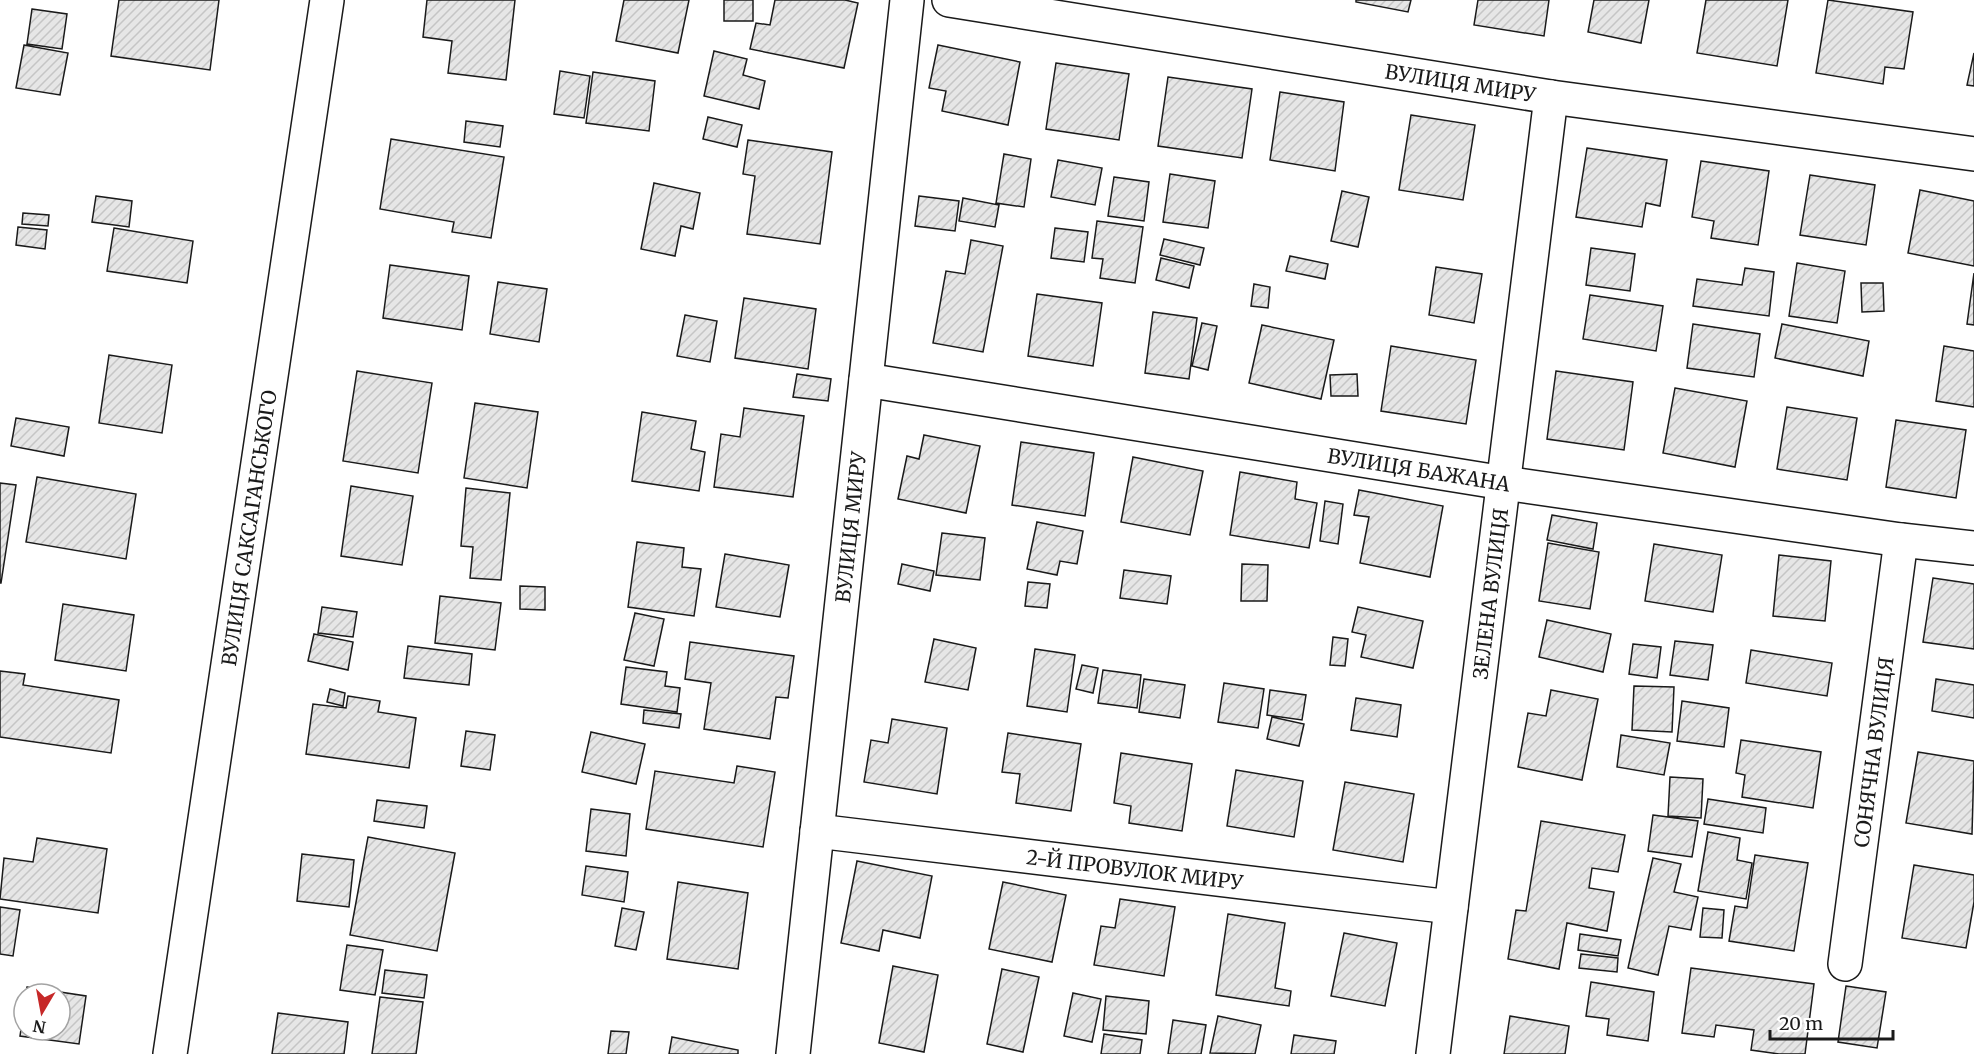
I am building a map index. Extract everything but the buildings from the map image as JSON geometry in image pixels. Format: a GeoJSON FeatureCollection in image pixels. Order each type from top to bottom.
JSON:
{"type":"FeatureCollection","features":[{"type":"Feature","properties":{"kind":"street","name":"ВУЛИЦЯ САКСАГАНСЬКОГО"},"geometry":{"type":"LineString","coordinates":[[170,1054],[327,0]]}},
{"type":"Feature","properties":{"kind":"street","name":"ВУЛИЦЯ МИРУ"},"geometry":{"type":"LineString","coordinates":[[793,1054],[907,0]]}},
{"type":"Feature","properties":{"kind":"street","name":"ВУЛИЦЯ МИРУ"},"geometry":{"type":"LineString","coordinates":[[948,0],[1551,97],[1974,154]]}},
{"type":"Feature","properties":{"kind":"street","name":"ЗЕЛЕНА ВУЛИЦЯ"},"geometry":{"type":"LineString","coordinates":[[1433,1054],[1551,97]]}},
{"type":"Feature","properties":{"kind":"street","name":"ВУЛИЦЯ БАЖАНА"},"geometry":{"type":"LineString","coordinates":[[866,380],[1504,483],[1900,540],[1974,548]]}},
{"type":"Feature","properties":{"kind":"street","name":"СОНЯЧНА ВУЛИЦЯ"},"geometry":{"type":"LineString","coordinates":[[1845,964],[1900,540]]}},
{"type":"Feature","properties":{"kind":"street","name":"2-Й ПРОВУЛОК МИРУ"},"geometry":{"type":"LineString","coordinates":[[817,831],[1451,907]]}}]}
